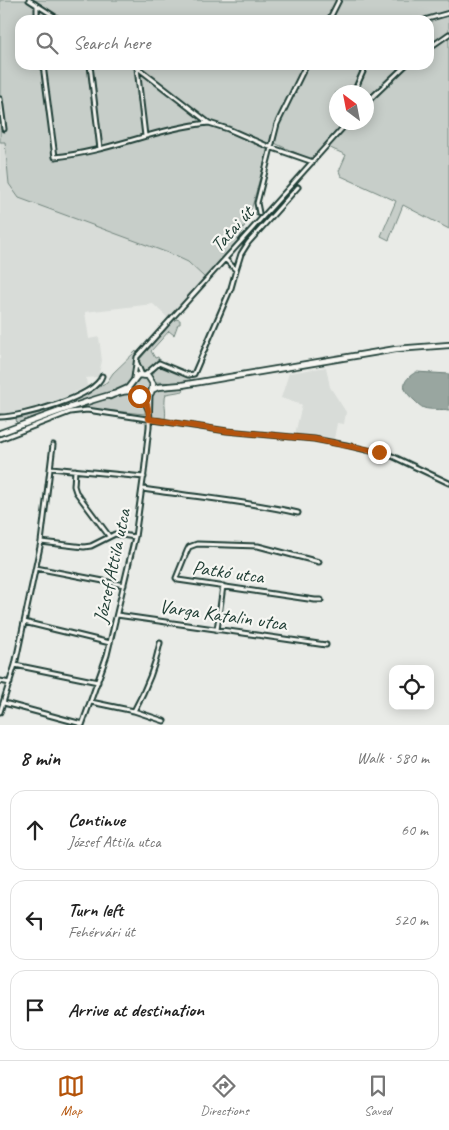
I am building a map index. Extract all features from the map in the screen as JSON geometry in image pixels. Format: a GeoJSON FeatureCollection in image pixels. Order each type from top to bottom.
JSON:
{"type":"FeatureCollection","features":[{"type":"Feature","properties":{"kind":"main road"},"geometry":{"type":"LineString","coordinates":[[0,433],[67,409],[129,391],[145,396],[152,391],[167,386],[190,384],[396,349],[449,345]]}},
{"type":"Feature","properties":{"kind":"main road"},"geometry":{"type":"LineString","coordinates":[[110,396],[128,388],[133,381],[144,375],[167,386]]}},
{"type":"Feature","properties":{"kind":"main road"},"geometry":{"type":"LineString","coordinates":[[151,379],[152,391]]}},
{"type":"Feature","properties":{"kind":"main road"},"geometry":{"type":"LineString","coordinates":[[133,381],[132,389],[137,395]]}},
{"type":"Feature","properties":{"kind":"street"},"geometry":{"type":"LineString","coordinates":[[29,0],[52,15]]}},
{"type":"Feature","properties":{"kind":"street"},"geometry":{"type":"LineString","coordinates":[[332,15],[339,0]]}},
{"type":"Feature","properties":{"kind":"street"},"geometry":{"type":"LineString","coordinates":[[37,6],[37,15]]}},
{"type":"Feature","properties":{"kind":"street"},"geometry":{"type":"LineString","coordinates":[[434,17],[449,13]]}},
{"type":"Feature","properties":{"kind":"street"},"geometry":{"type":"LineString","coordinates":[[434,44],[449,34]]}},
{"type":"Feature","properties":{"kind":"street"},"geometry":{"type":"LineString","coordinates":[[44,70],[55,157],[100,149],[145,136],[209,123]]}},
{"type":"Feature","properties":{"kind":"street"},"geometry":{"type":"LineString","coordinates":[[91,70],[100,149]]}},
{"type":"Feature","properties":{"kind":"street"},"geometry":{"type":"LineString","coordinates":[[136,70],[145,136]]}},
{"type":"Feature","properties":{"kind":"street"},"geometry":{"type":"LineString","coordinates":[[140,70],[209,123],[313,162]]}},
{"type":"Feature","properties":{"kind":"street"},"geometry":{"type":"LineString","coordinates":[[259,213],[257,203],[276,124],[303,70]]}},
{"type":"Feature","properties":{"kind":"street"},"geometry":{"type":"LineString","coordinates":[[357,85],[364,70]]}},
{"type":"Feature","properties":{"kind":"street"},"geometry":{"type":"LineString","coordinates":[[374,95],[401,70]]}},
{"type":"Feature","properties":{"kind":"street"},"geometry":{"type":"LineString","coordinates":[[0,99],[4,129]]}},
{"type":"Feature","properties":{"kind":"street","name":"Tatai út"},"geometry":{"type":"LineString","coordinates":[[133,381],[136,373],[136,360],[139,355],[341,130]]}},
{"type":"Feature","properties":{"kind":"street","name":"Tatai út"},"geometry":{"type":"LineString","coordinates":[[159,363],[188,375],[194,374],[232,288],[241,254],[248,243],[298,187]]}},
{"type":"Feature","properties":{"kind":"street"},"geometry":{"type":"LineString","coordinates":[[242,240],[248,243]]}},
{"type":"Feature","properties":{"kind":"street"},"geometry":{"type":"LineString","coordinates":[[225,259],[236,270]]}},
{"type":"Feature","properties":{"kind":"street"},"geometry":{"type":"LineString","coordinates":[[139,355],[137,366],[144,375],[159,363]]}},
{"type":"Feature","properties":{"kind":"street"},"geometry":{"type":"LineString","coordinates":[[151,379],[152,373],[159,363]]}},
{"type":"Feature","properties":{"kind":"street"},"geometry":{"type":"LineString","coordinates":[[0,417],[26,414],[62,402],[94,385],[101,380],[102,376]]}},
{"type":"Feature","properties":{"kind":"street","name":"József Attila utca"},"geometry":{"type":"LineString","coordinates":[[82,725],[110,643],[135,537],[144,477],[149,396],[152,391]]}},
{"type":"Feature","properties":{"kind":"street","name":"József Attila utca"},"geometry":{"type":"LineString","coordinates":[[137,395],[143,399],[148,409]]}},
{"type":"Feature","properties":{"kind":"street"},"geometry":{"type":"LineString","coordinates":[[0,439],[70,412],[87,410],[227,431],[314,439],[346,445],[392,456],[449,483]]}},
{"type":"Feature","properties":{"kind":"street"},"geometry":{"type":"LineString","coordinates":[[0,712],[15,665],[36,568],[53,445]]}},
{"type":"Feature","properties":{"kind":"street"},"geometry":{"type":"LineString","coordinates":[[51,468],[144,477]]}},
{"type":"Feature","properties":{"kind":"street"},"geometry":{"type":"LineString","coordinates":[[75,470],[74,486],[76,492],[109,536]]}},
{"type":"Feature","properties":{"kind":"street"},"geometry":{"type":"LineString","coordinates":[[142,489],[212,500],[265,505],[298,513]]}},
{"type":"Feature","properties":{"kind":"street"},"geometry":{"type":"LineString","coordinates":[[41,542],[84,547],[91,546],[109,536],[118,534],[135,537]]}},
{"type":"Feature","properties":{"kind":"street","name":"Patkó utca"},"geometry":{"type":"LineString","coordinates":[[319,562],[305,560],[274,549],[258,546],[197,544],[190,547],[176,578],[178,580],[321,600]]}},
{"type":"Feature","properties":{"kind":"street"},"geometry":{"type":"LineString","coordinates":[[36,568],[124,585]]}},
{"type":"Feature","properties":{"kind":"street"},"geometry":{"type":"LineString","coordinates":[[217,630],[223,586]]}},
{"type":"Feature","properties":{"kind":"street","name":"Varga Katalin utca"},"geometry":{"type":"LineString","coordinates":[[117,615],[326,645]]}},
{"type":"Feature","properties":{"kind":"street"},"geometry":{"type":"LineString","coordinates":[[24,622],[110,643]]}},
{"type":"Feature","properties":{"kind":"street"},"geometry":{"type":"LineString","coordinates":[[134,712],[148,684],[160,643]]}},
{"type":"Feature","properties":{"kind":"street"},"geometry":{"type":"LineString","coordinates":[[15,665],[98,682]]}},
{"type":"Feature","properties":{"kind":"street"},"geometry":{"type":"LineString","coordinates":[[0,681],[10,683]]}},
{"type":"Feature","properties":{"kind":"street"},"geometry":{"type":"LineString","coordinates":[[4,702],[82,725]]}},
{"type":"Feature","properties":{"kind":"street"},"geometry":{"type":"LineString","coordinates":[[91,702],[164,721]]}},
{"type":"Feature","properties":{"kind":"shaded area"},"geometry":{"type":"Polygon","coordinates":[[[0,0],[449,0],[449,229],[403,205],[389,240],[381,236],[396,201],[341,176],[339,171],[346,155],[328,147],[316,162],[270,141],[252,207],[239,240],[205,278],[188,262],[171,254],[19,198],[9,184],[5,142],[0,142],[0,0]]]}},
{"type":"Feature","properties":{"kind":"shaded area"},"geometry":{"type":"Polygon","coordinates":[[[0,142],[5,142],[9,184],[188,262],[205,278],[169,319],[153,304],[85,312],[89,339],[99,337],[102,361],[98,377],[86,378],[87,386],[68,396],[47,404],[0,416],[0,142]]]}},
{"type":"Feature","properties":{"kind":"shaded area"},"geometry":{"type":"Polygon","coordinates":[[[175,319],[180,320],[180,324],[178,324],[174,335],[169,331],[151,351],[155,358],[158,357],[159,359],[146,373],[140,367],[140,359],[175,319]]]}},
{"type":"Feature","properties":{"kind":"shaded area"},"geometry":{"type":"Polygon","coordinates":[[[136,351],[133,376],[124,388],[17,424],[16,419],[50,410],[86,394],[107,382],[113,373],[136,351]]]}},
{"type":"Feature","properties":{"kind":"shaded area"},"geometry":{"type":"Polygon","coordinates":[[[161,366],[189,377],[191,381],[180,383],[155,382],[153,379],[154,373],[161,366]]]}},
{"type":"Feature","properties":{"kind":"shaded area"},"geometry":{"type":"Polygon","coordinates":[[[326,367],[330,387],[346,412],[344,424],[337,423],[334,439],[295,434],[302,405],[281,398],[289,373],[326,367]]]}},
{"type":"Feature","properties":{"kind":"shaded area"},"geometry":{"type":"Polygon","coordinates":[[[416,372],[449,374],[449,410],[424,408],[410,396],[404,385],[411,375],[416,372]]]}},
{"type":"Feature","properties":{"kind":"shaded area"},"geometry":{"type":"Polygon","coordinates":[[[139,377],[145,377],[150,382],[148,391],[139,393],[134,388],[134,382],[139,377]]]}},
{"type":"Feature","properties":{"kind":"shaded area"},"geometry":{"type":"Polygon","coordinates":[[[186,385],[183,391],[166,394],[165,419],[153,417],[152,398],[156,389],[186,385]]]}},
{"type":"Feature","properties":{"kind":"shaded area"},"geometry":{"type":"Polygon","coordinates":[[[131,393],[144,404],[145,414],[82,408],[100,400],[131,393]]]}},
{"type":"Feature","properties":{"kind":"route"},"geometry":{"type":"LineString","coordinates":[[139,396],[141,396],[148,409],[149,419],[227,431],[330,441],[379,452]]}}]}
